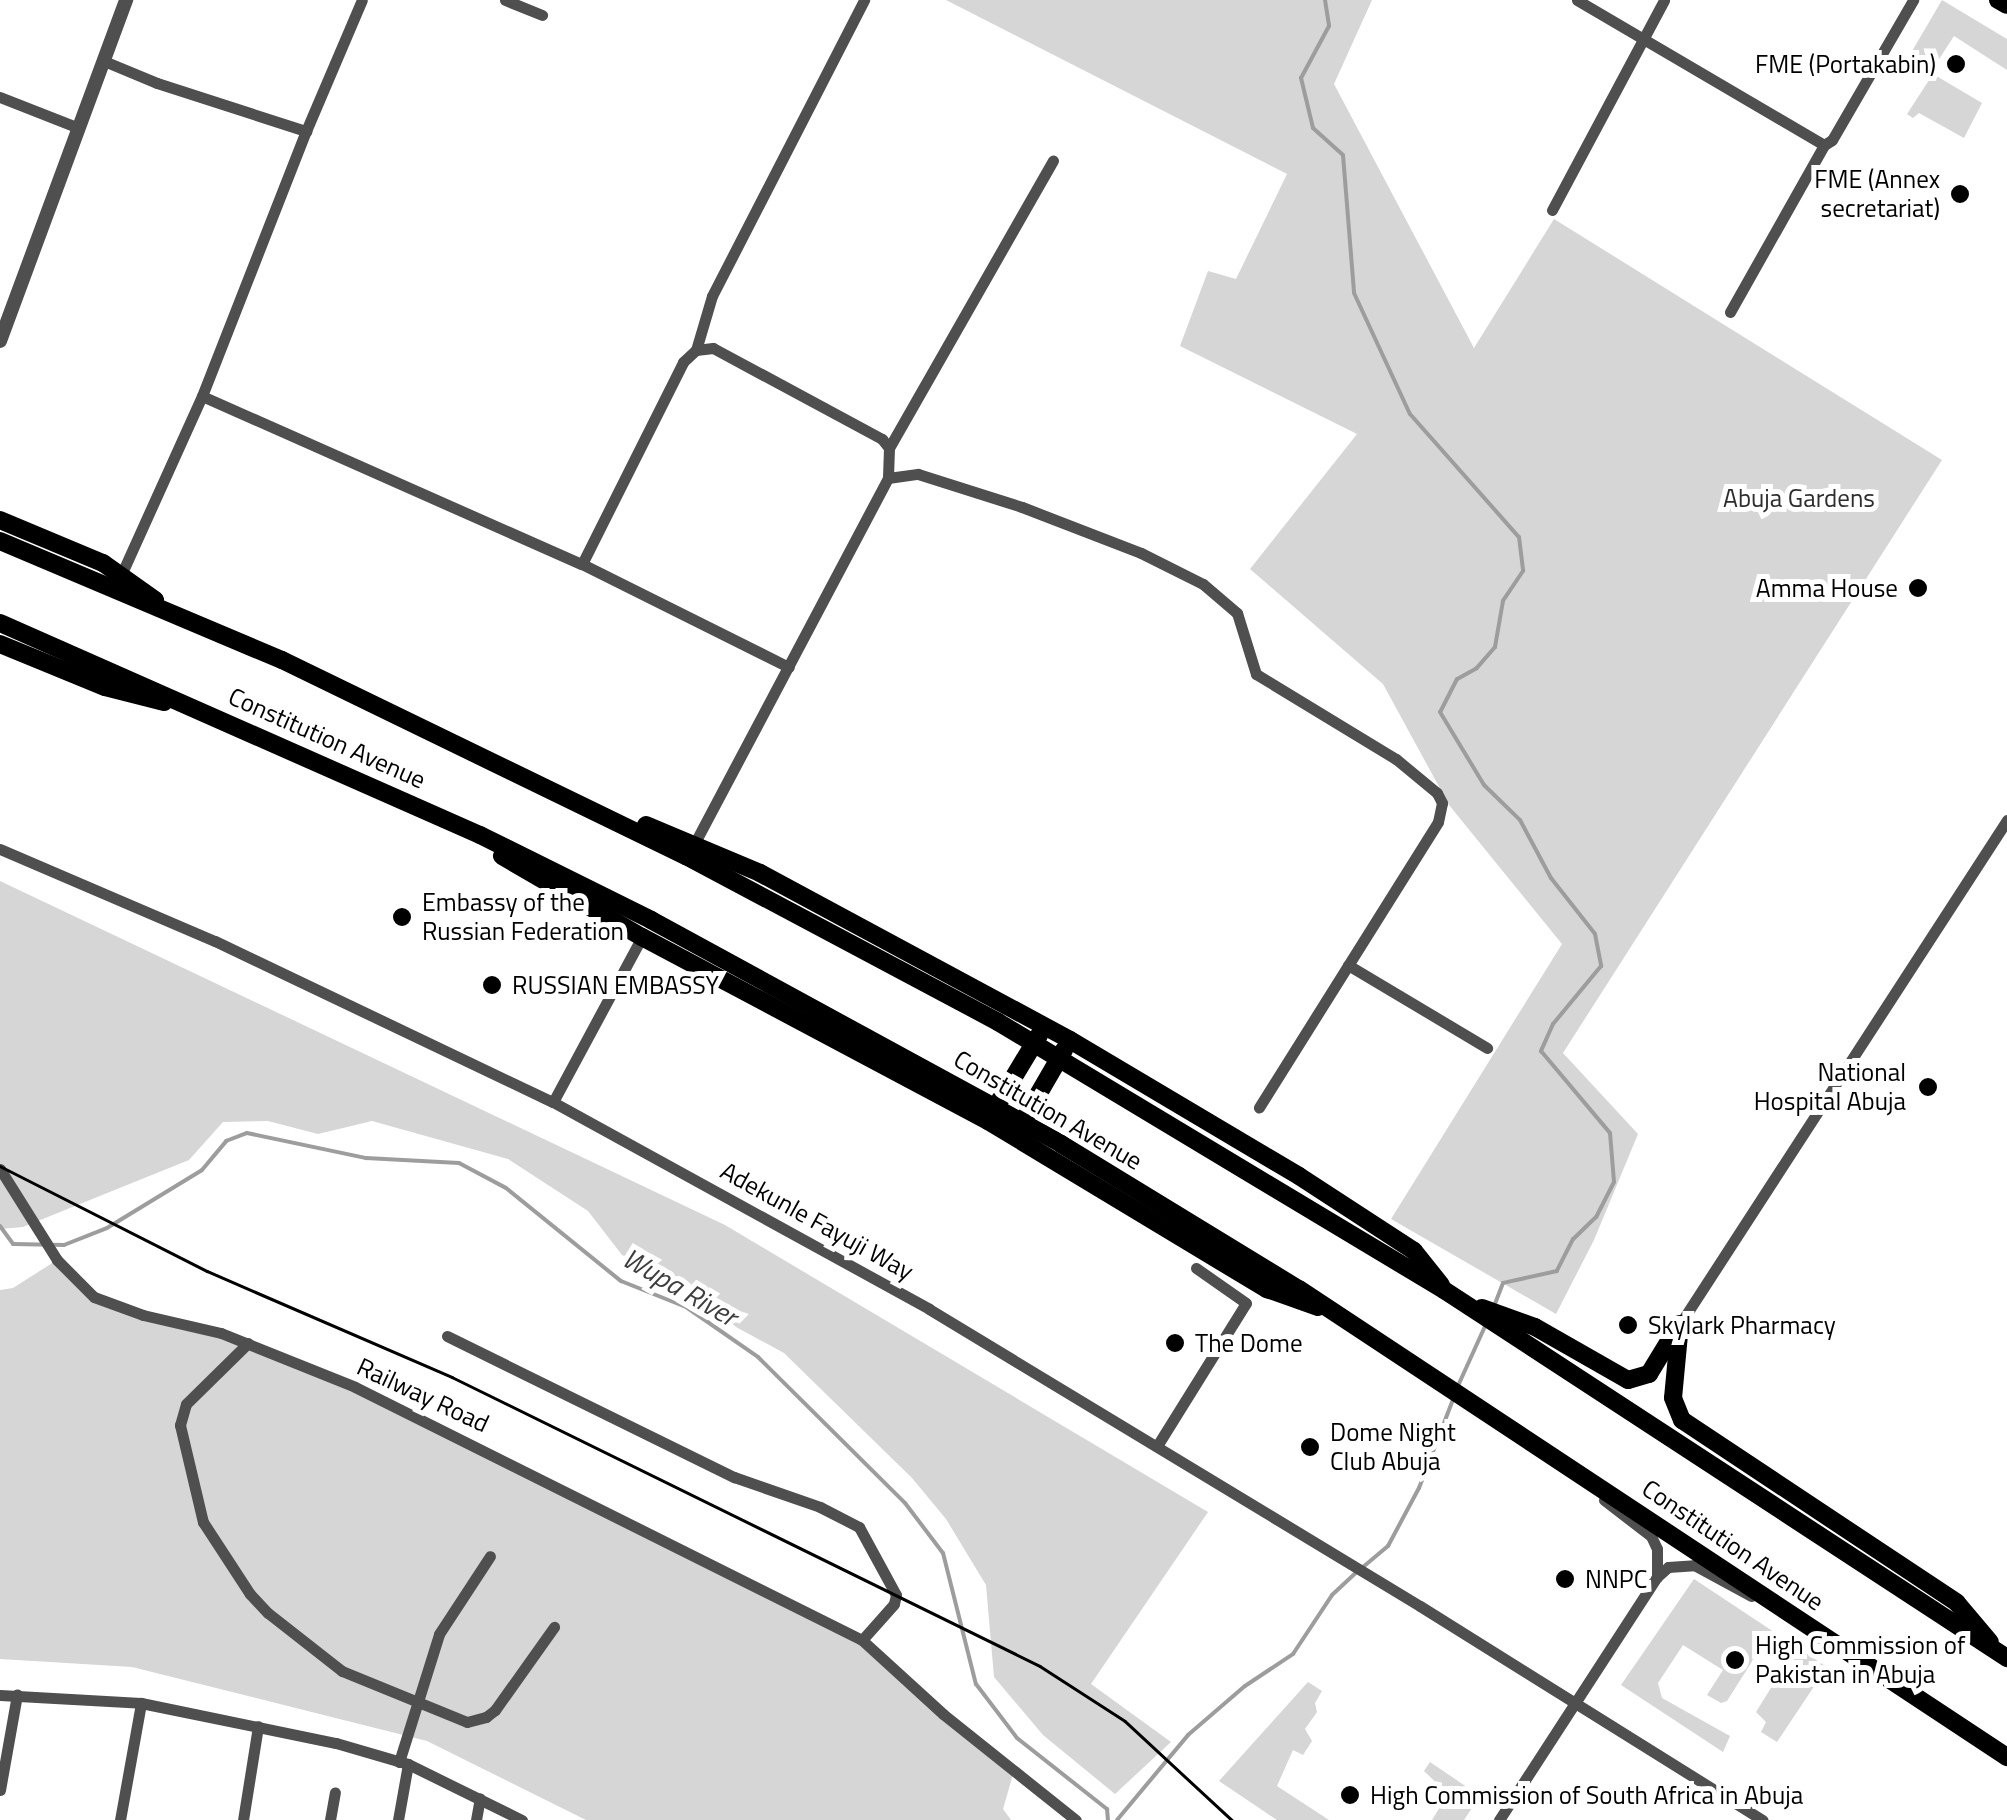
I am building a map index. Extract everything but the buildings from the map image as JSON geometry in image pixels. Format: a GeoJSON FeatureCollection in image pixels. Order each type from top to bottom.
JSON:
{"type":"FeatureCollection","features":[{"type":"Feature","properties":{"kind":"main road"},"geometry":{"type":"LineString","coordinates":[[1998,0],[2007,5]]}},
{"type":"Feature","properties":{"kind":"main road"},"geometry":{"type":"LineString","coordinates":[[0,520],[122,573],[171,613]]}},
{"type":"Feature","properties":{"kind":"main road","name":"Constitution Avenue"},"geometry":{"type":"LineString","coordinates":[[0,541],[282,660],[686,856],[998,1022],[1451,1295],[2001,1654]]}},
{"type":"Feature","properties":{"kind":"main road","name":"Constitution Avenue"},"geometry":{"type":"LineString","coordinates":[[0,623],[480,835],[651,920],[965,1090],[1332,1311],[2007,1757]]}},
{"type":"Feature","properties":{"kind":"main road"},"geometry":{"type":"LineString","coordinates":[[0,644],[105,687],[215,715]]}},
{"type":"Feature","properties":{"kind":"main road"},"geometry":{"type":"LineString","coordinates":[[551,791],[695,843],[1070,1040],[1299,1176],[1414,1252],[1451,1295],[1521,1320],[1622,1378],[1644,1377],[1680,1324]]}},
{"type":"Feature","properties":{"kind":"main road"},"geometry":{"type":"LineString","coordinates":[[480,835],[528,874],[988,1121],[1267,1290],[1332,1311]]}},
{"type":"Feature","properties":{"kind":"main road"},"geometry":{"type":"LineString","coordinates":[[988,1121],[1044,1026]]}},
{"type":"Feature","properties":{"kind":"main road"},"geometry":{"type":"LineString","coordinates":[[1014,1136],[1070,1040]]}},
{"type":"Feature","properties":{"kind":"main road"},"geometry":{"type":"LineString","coordinates":[[1680,1324],[1673,1398],[1682,1420],[1957,1604],[2001,1654]]}},
{"type":"Feature","properties":{"kind":"street"},"geometry":{"type":"LineString","coordinates":[[0,341],[126,0]]}},
{"type":"Feature","properties":{"kind":"street"},"geometry":{"type":"LineString","coordinates":[[122,573],[202,396],[362,0]]}},
{"type":"Feature","properties":{"kind":"street"},"geometry":{"type":"LineString","coordinates":[[505,0],[542,15]]}},
{"type":"Feature","properties":{"kind":"street"},"geometry":{"type":"LineString","coordinates":[[582,564],[683,362],[696,350],[712,296],[864,0]]}},
{"type":"Feature","properties":{"kind":"street"},"geometry":{"type":"LineString","coordinates":[[1577,0],[1824,145]]}},
{"type":"Feature","properties":{"kind":"street"},"geometry":{"type":"LineString","coordinates":[[1552,210],[1664,0]]}},
{"type":"Feature","properties":{"kind":"street"},"geometry":{"type":"LineString","coordinates":[[1730,312],[1824,145],[1832,140],[1913,0]]}},
{"type":"Feature","properties":{"kind":"street"},"geometry":{"type":"LineString","coordinates":[[104,60],[157,84],[306,132]]}},
{"type":"Feature","properties":{"kind":"street"},"geometry":{"type":"LineString","coordinates":[[0,98],[79,128]]}},
{"type":"Feature","properties":{"kind":"street"},"geometry":{"type":"LineString","coordinates":[[695,843],[888,478],[889,448],[1053,160]]}},
{"type":"Feature","properties":{"kind":"street"},"geometry":{"type":"LineString","coordinates":[[696,350],[712,348],[882,439],[889,448]]}},
{"type":"Feature","properties":{"kind":"street"},"geometry":{"type":"LineString","coordinates":[[202,396],[582,564],[789,667]]}},
{"type":"Feature","properties":{"kind":"street"},"geometry":{"type":"LineString","coordinates":[[888,478],[918,474],[1022,507],[1141,553],[1203,584],[1238,613],[1256,674],[1396,759],[1437,794],[1442,803],[1438,822],[1258,1107]]}},
{"type":"Feature","properties":{"kind":"street"},"geometry":{"type":"LineString","coordinates":[[1680,1324],[2007,820]]}},
{"type":"Feature","properties":{"kind":"street","name":"Adekunle Fayuji Way"},"geometry":{"type":"LineString","coordinates":[[0,849],[215,941],[553,1102],[929,1309],[1576,1701],[1764,1820]]}},
{"type":"Feature","properties":{"kind":"street"},"geometry":{"type":"LineString","coordinates":[[553,1102],[642,937]]}},
{"type":"Feature","properties":{"kind":"street"},"geometry":{"type":"LineString","coordinates":[[1348,965],[1488,1048]]}},
{"type":"Feature","properties":{"kind":"street","name":"Railway Road"},"geometry":{"type":"LineString","coordinates":[[0,1168],[57,1260],[81,1288],[107,1304],[248,1343],[355,1386],[862,1640],[943,1714],[1076,1820]]}},
{"type":"Feature","properties":{"kind":"street"},"geometry":{"type":"LineString","coordinates":[[1157,1446],[1246,1302],[1196,1268]]}},
{"type":"Feature","properties":{"kind":"street"},"geometry":{"type":"LineString","coordinates":[[447,1336],[734,1477],[859,1527],[896,1595],[894,1604],[862,1640]]}},
{"type":"Feature","properties":{"kind":"street"},"geometry":{"type":"LineString","coordinates":[[248,1343],[186,1404],[181,1415],[196,1502],[204,1522],[250,1594],[291,1634],[342,1671],[467,1722],[486,1717],[554,1627]]}},
{"type":"Feature","properties":{"kind":"street"},"geometry":{"type":"LineString","coordinates":[[1574,1470],[1650,1536],[1657,1549],[1657,1576]]}},
{"type":"Feature","properties":{"kind":"street"},"geometry":{"type":"LineString","coordinates":[[398,1820],[403,1763],[439,1634],[490,1556]]}},
{"type":"Feature","properties":{"kind":"street"},"geometry":{"type":"LineString","coordinates":[[1499,1820],[1657,1576],[1668,1568],[1694,1566],[1790,1612]]}},
{"type":"Feature","properties":{"kind":"street"},"geometry":{"type":"LineString","coordinates":[[0,1695],[140,1703],[258,1726],[403,1763],[522,1820]]}},
{"type":"Feature","properties":{"kind":"street"},"geometry":{"type":"LineString","coordinates":[[0,1790],[17,1695]]}},
{"type":"Feature","properties":{"kind":"street"},"geometry":{"type":"LineString","coordinates":[[120,1820],[140,1703]]}},
{"type":"Feature","properties":{"kind":"street"},"geometry":{"type":"LineString","coordinates":[[243,1820],[258,1726]]}},
{"type":"Feature","properties":{"kind":"street"},"geometry":{"type":"LineString","coordinates":[[330,1820],[335,1792]]}},
{"type":"Feature","properties":{"kind":"street"},"geometry":{"type":"LineString","coordinates":[[476,1820],[480,1798]]}},
{"type":"Feature","properties":{"kind":"green space","name":"Abuja Gardens"},"geometry":{"type":"Polygon","coordinates":[[[946,0],[1372,0],[1334,84],[1474,348],[1554,219],[1942,460],[1563,1053],[1638,1134],[1594,1240],[1556,1314],[1391,1219],[1562,944],[1449,805],[1383,684],[1250,569],[1357,434],[1180,346],[1208,271],[1236,279],[1287,174],[946,0]]]}},
{"type":"Feature","properties":{"kind":"green space"},"geometry":{"type":"Polygon","coordinates":[[[1942,0],[2007,39],[2007,70],[1954,36],[1932,70],[1908,58],[1942,0]]]}},
{"type":"Feature","properties":{"kind":"green space"},"geometry":{"type":"Polygon","coordinates":[[[1933,74],[1982,103],[1964,138],[1919,113],[1913,118],[1907,114],[1933,74]]]}},
{"type":"Feature","properties":{"kind":"green space"},"geometry":{"type":"Polygon","coordinates":[[[0,881],[725,1225],[1208,1512],[1091,1684],[1171,1742],[1115,1794],[1043,1735],[994,1677],[986,1585],[946,1519],[912,1478],[784,1353],[736,1327],[686,1283],[622,1255],[588,1211],[508,1159],[372,1121],[318,1134],[268,1121],[223,1122],[189,1160],[23,1227],[0,1229],[0,881]]]}},
{"type":"Feature","properties":{"kind":"green space"},"geometry":{"type":"Polygon","coordinates":[[[57,1260],[81,1288],[355,1387],[862,1640],[1014,1771],[1003,1809],[1011,1820],[586,1820],[427,1741],[132,1667],[0,1659],[0,1290],[13,1288],[57,1260]]]}},
{"type":"Feature","properties":{"kind":"green space"},"geometry":{"type":"Polygon","coordinates":[[[1694,1579],[1827,1667],[1777,1742],[1761,1732],[1766,1722],[1756,1712],[1790,1657],[1765,1641],[1727,1701],[1721,1703],[1707,1695],[1723,1670],[1683,1645],[1658,1683],[1662,1698],[1730,1736],[1723,1752],[1621,1685],[1694,1579]]]}},
{"type":"Feature","properties":{"kind":"green space"},"geometry":{"type":"Polygon","coordinates":[[[1308,1682],[1322,1691],[1315,1703],[1317,1712],[1305,1729],[1312,1741],[1303,1755],[1293,1750],[1277,1786],[1329,1820],[1277,1820],[1219,1781],[1308,1682]]]}},
{"type":"Feature","properties":{"kind":"green space"},"geometry":{"type":"Polygon","coordinates":[[[1430,1762],[1480,1796],[1464,1820],[1432,1820],[1448,1794],[1424,1771],[1430,1762]]]}},
{"type":"Feature","properties":{"kind":"waterway"},"geometry":{"type":"LineString","coordinates":[[1325,0],[1329,26],[1301,78],[1313,128],[1343,155],[1354,293],[1410,414],[1519,537],[1523,571],[1503,601],[1495,647],[1477,668],[1457,679],[1440,712],[1484,785],[1520,820],[1551,878],[1595,934],[1601,966],[1553,1024],[1541,1051],[1610,1133],[1614,1182],[1596,1217],[1573,1239],[1557,1271],[1503,1283],[1494,1306]]}},
{"type":"Feature","properties":{"kind":"waterway","name":"Wupa River"},"geometry":{"type":"LineString","coordinates":[[0,1226],[13,1244],[64,1245],[107,1228],[202,1170],[226,1141],[247,1133],[366,1158],[459,1163],[506,1188],[621,1281],[686,1307],[758,1357],[905,1503],[943,1553],[976,1684],[1017,1738],[1107,1809],[1108,1820]]}},
{"type":"Feature","properties":{"kind":"waterway"},"geometry":{"type":"LineString","coordinates":[[1457,1388],[1486,1324]]}},
{"type":"Feature","properties":{"kind":"waterway"},"geometry":{"type":"LineString","coordinates":[[1363,1567],[1388,1546],[1419,1488],[1454,1397]]}},
{"type":"Feature","properties":{"kind":"waterway"},"geometry":{"type":"LineString","coordinates":[[1117,1820],[1188,1735],[1245,1686],[1293,1654],[1332,1595],[1356,1573]]}},
{"type":"Feature","properties":{"kind":"tram line"},"geometry":{"type":"LineString","coordinates":[[0,1166],[207,1271],[452,1377],[1040,1666],[1125,1721],[1232,1820]]}},
{"type":"Feature","properties":{"kind":"place","name":"FME (Portakabin)"},"geometry":{"type":"Point","coordinates":[1956,64]}},
{"type":"Feature","properties":{"kind":"place","name":"FME (Annex secretariat)"},"geometry":{"type":"Point","coordinates":[1960,194]}},
{"type":"Feature","properties":{"kind":"place","name":"Amma House"},"geometry":{"type":"Point","coordinates":[1918,588]}},
{"type":"Feature","properties":{"kind":"place","name":"Embassy of the Russian Federation"},"geometry":{"type":"Point","coordinates":[402,917]}},
{"type":"Feature","properties":{"kind":"place","name":"RUSSIAN EMBASSY"},"geometry":{"type":"Point","coordinates":[492,985]}},
{"type":"Feature","properties":{"kind":"place","name":"National Hospital Abuja"},"geometry":{"type":"Point","coordinates":[1928,1087]}},
{"type":"Feature","properties":{"kind":"place","name":"Skylark Pharmacy"},"geometry":{"type":"Point","coordinates":[1628,1325]}},
{"type":"Feature","properties":{"kind":"place","name":"The Dome"},"geometry":{"type":"Point","coordinates":[1175,1343]}},
{"type":"Feature","properties":{"kind":"place","name":"Dome Night Club Abuja"},"geometry":{"type":"Point","coordinates":[1310,1447]}},
{"type":"Feature","properties":{"kind":"place","name":"NNPC"},"geometry":{"type":"Point","coordinates":[1565,1579]}},
{"type":"Feature","properties":{"kind":"place","name":"High Commission of Pakistan in Abuja"},"geometry":{"type":"Point","coordinates":[1735,1660]}},
{"type":"Feature","properties":{"kind":"place","name":"High Commission of South Africa in Abuja"},"geometry":{"type":"Point","coordinates":[1350,1795]}}]}
